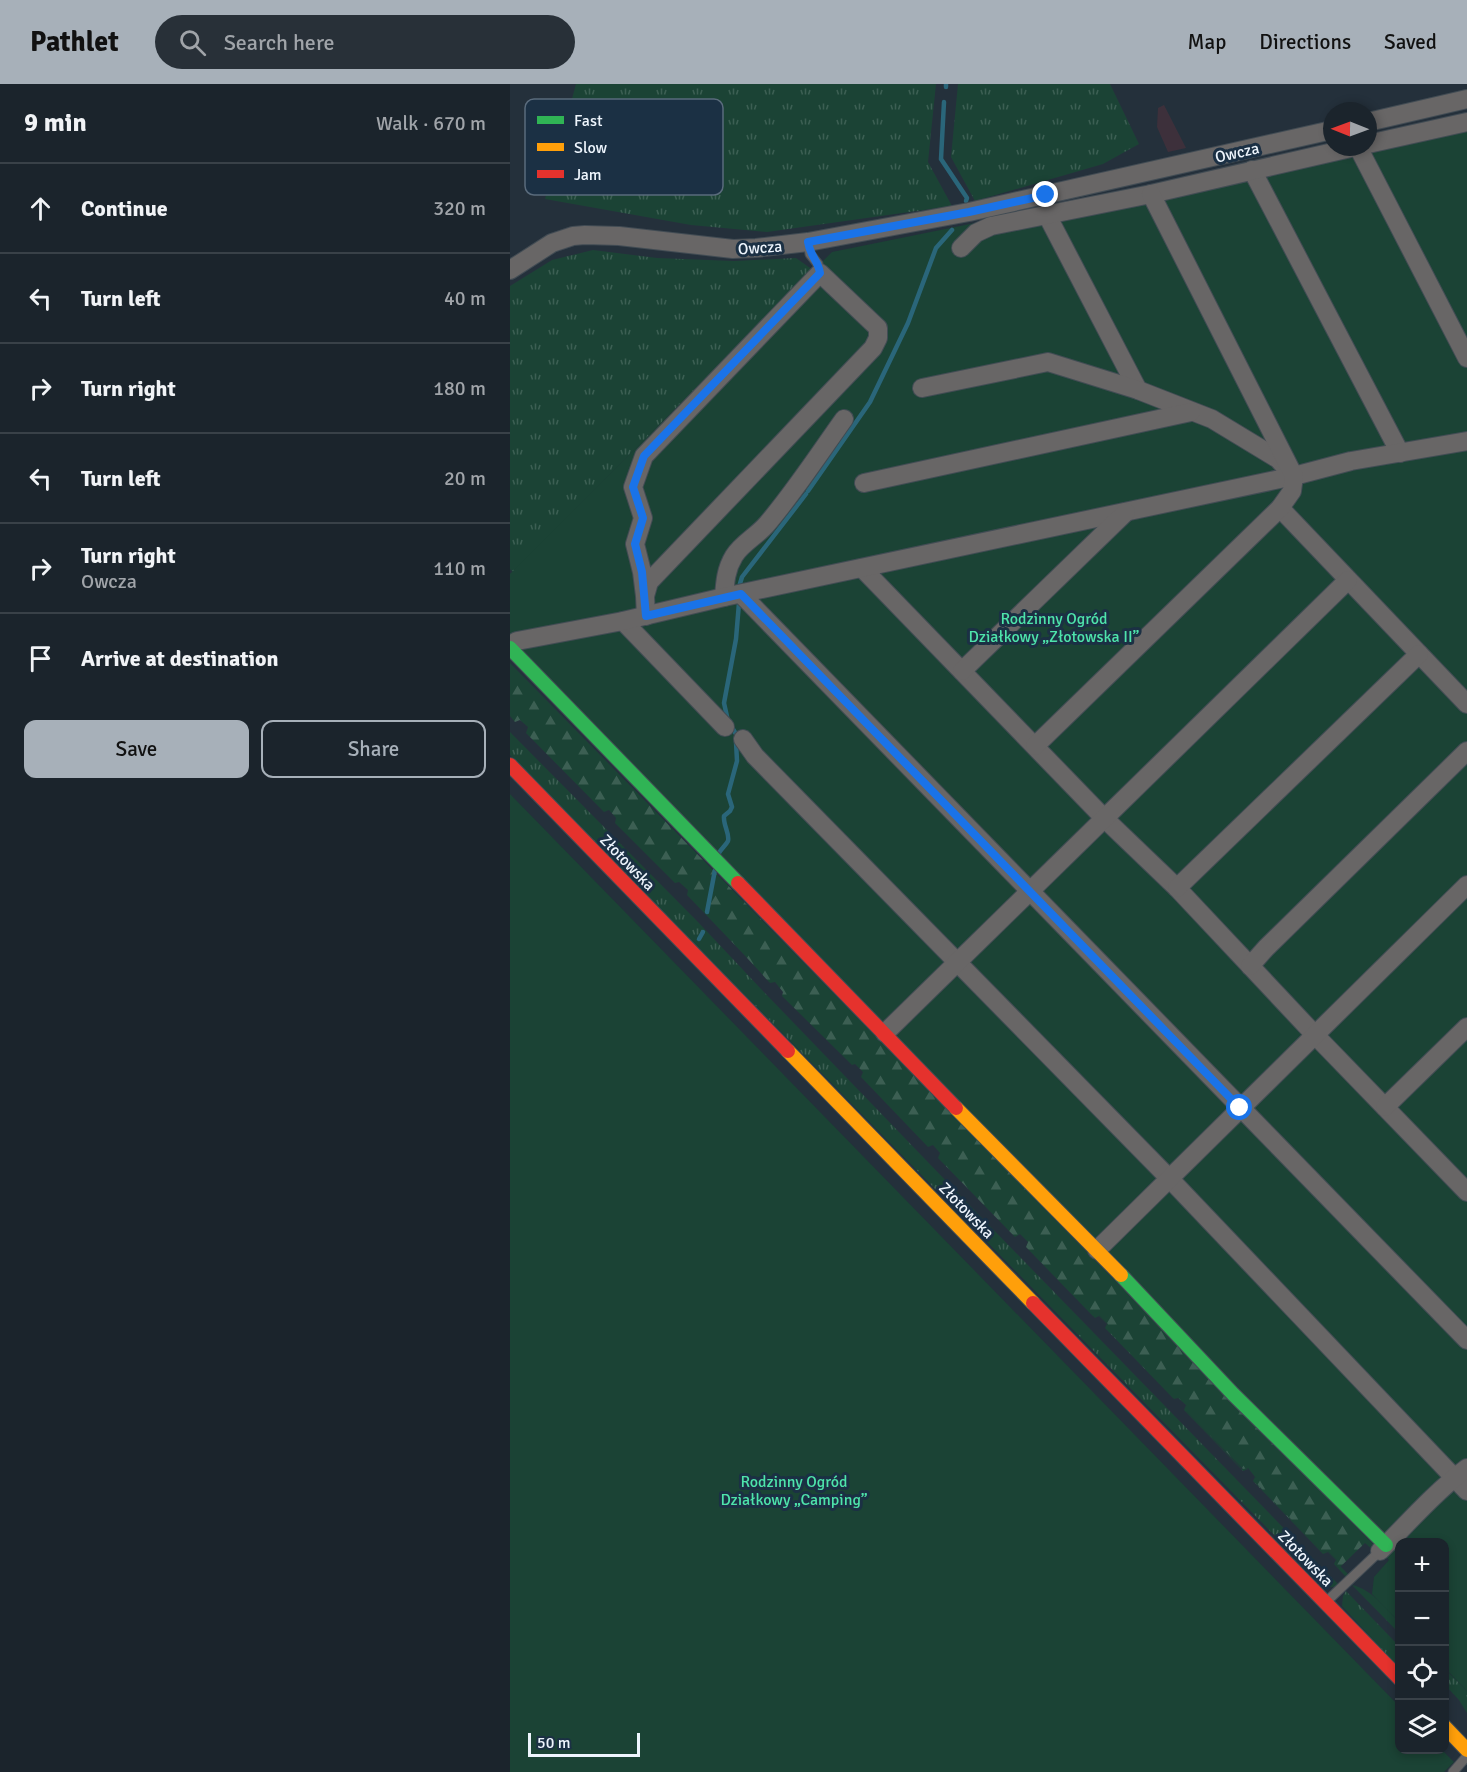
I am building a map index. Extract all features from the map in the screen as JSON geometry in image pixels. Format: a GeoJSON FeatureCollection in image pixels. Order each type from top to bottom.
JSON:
{"type":"FeatureCollection","features":[{"type":"Feature","properties":{"kind":"street"},"geometry":{"type":"LineString","coordinates":[[1377,120],[1467,99]]}},
{"type":"Feature","properties":{"kind":"street"},"geometry":{"type":"LineString","coordinates":[[1377,142],[1465,126]]}},
{"type":"Feature","properties":{"kind":"street","name":"Owcza"},"geometry":{"type":"LineString","coordinates":[[510,270],[552,243],[573,236],[619,236],[733,249],[781,246],[969,212],[1323,132]]}},
{"type":"Feature","properties":{"kind":"street"},"geometry":{"type":"LineString","coordinates":[[961,248],[976,233],[991,226],[1151,194],[1323,154]]}},
{"type":"Feature","properties":{"kind":"street"},"geometry":{"type":"LineString","coordinates":[[1361,156],[1467,358]]}},
{"type":"Feature","properties":{"kind":"street"},"geometry":{"type":"LineString","coordinates":[[1252,170],[1400,453]]}},
{"type":"Feature","properties":{"kind":"street"},"geometry":{"type":"LineString","coordinates":[[1035,746],[1280,508],[1292,491],[1294,476],[1151,194]]}},
{"type":"Feature","properties":{"kind":"street"},"geometry":{"type":"LineString","coordinates":[[1047,215],[1138,390]]}},
{"type":"Feature","properties":{"kind":"street"},"geometry":{"type":"LineString","coordinates":[[645,596],[649,582],[873,348],[878,338],[878,328],[819,269],[644,456],[633,487],[643,518],[635,544],[642,572],[646,616]]}},
{"type":"Feature","properties":{"kind":"street"},"geometry":{"type":"LineString","coordinates":[[922,388],[1048,362],[1138,390],[1212,419],[1278,459],[1294,476]]}},
{"type":"Feature","properties":{"kind":"street"},"geometry":{"type":"LineString","coordinates":[[864,483],[1191,412]]}},
{"type":"Feature","properties":{"kind":"street"},"geometry":{"type":"LineString","coordinates":[[844,419],[762,531],[743,544],[733,557],[726,573],[733,595],[1030,891],[1467,1340]]}},
{"type":"Feature","properties":{"kind":"street"},"geometry":{"type":"LineString","coordinates":[[743,739],[755,756],[1463,1479],[1383,1548],[1097,1250],[990,1143],[510,647],[518,641],[623,621],[733,595],[1294,476],[1351,461],[1467,441]]}},
{"type":"Feature","properties":{"kind":"street"},"geometry":{"type":"LineString","coordinates":[[1280,508],[1467,704]]}},
{"type":"Feature","properties":{"kind":"street"},"geometry":{"type":"LineString","coordinates":[[962,671],[1126,512]]}},
{"type":"Feature","properties":{"kind":"street"},"geometry":{"type":"LineString","coordinates":[[862,568],[1104,818],[1177,888],[1385,1107],[1464,1181]]}},
{"type":"Feature","properties":{"kind":"street"},"geometry":{"type":"LineString","coordinates":[[885,1033],[1348,580]]}},
{"type":"Feature","properties":{"kind":"street"},"geometry":{"type":"LineString","coordinates":[[623,621],[725,727]]}},
{"type":"Feature","properties":{"kind":"street"},"geometry":{"type":"LineString","coordinates":[[1177,888],[1419,654]]}},
{"type":"Feature","properties":{"kind":"street"},"geometry":{"type":"LineString","coordinates":[[1250,966],[1467,751]]}},
{"type":"Feature","properties":{"kind":"street","name":"Złotowska"},"geometry":{"type":"LineString","coordinates":[[510,765],[1395,1674]]}},
{"type":"Feature","properties":{"kind":"street"},"geometry":{"type":"LineString","coordinates":[[1097,1250],[1467,885]]}},
{"type":"Feature","properties":{"kind":"street"},"geometry":{"type":"LineString","coordinates":[[1385,1107],[1467,1027]]}},
{"type":"Feature","properties":{"kind":"street"},"geometry":{"type":"LineString","coordinates":[[1449,1731],[1467,1750]]}},
{"type":"Feature","properties":{"kind":"lane"},"geometry":{"type":"LineString","coordinates":[[808,242],[810,254],[819,269]]}},
{"type":"Feature","properties":{"kind":"lane"},"geometry":{"type":"LineString","coordinates":[[1326,1602],[1383,1548]]}},
{"type":"Feature","properties":{"kind":"lane"},"geometry":{"type":"LineString","coordinates":[[1453,1772],[1467,1756]]}},
{"type":"Feature","properties":{"kind":"shaded area"},"geometry":{"type":"Polygon","coordinates":[[[1164,105],[1186,148],[1168,152],[1157,127],[1158,108],[1164,105]]]}},
{"type":"Feature","properties":{"kind":"green space"},"geometry":{"type":"Polygon","coordinates":[[[576,84],[936,84],[928,162],[952,206],[767,232],[691,225],[545,199],[546,195],[723,195],[723,99],[572,99],[576,84]]]}},
{"type":"Feature","properties":{"kind":"green space"},"geometry":{"type":"Polygon","coordinates":[[[958,84],[1110,84],[1139,144],[1103,164],[975,201],[951,157],[958,84]]]}},
{"type":"Feature","properties":{"kind":"green space","name":"Rodzinny Ogród Działkowy „Złotowska II”"},"geometry":{"type":"Polygon","coordinates":[[[1467,113],[1467,1691],[1449,1672],[1449,1538],[1395,1538],[1395,1618],[1372,1594],[1374,1577],[1389,1560],[510,657],[510,574],[832,252],[1323,156],[1377,156],[1377,134],[1467,113]]]}},
{"type":"Feature","properties":{"kind":"green space"},"geometry":{"type":"Polygon","coordinates":[[[593,250],[657,258],[734,261],[796,258],[813,270],[513,572],[510,569],[510,286],[552,260],[593,250]]]}},
{"type":"Feature","properties":{"kind":"green space"},"geometry":{"type":"Polygon","coordinates":[[[510,663],[1376,1547],[1373,1550],[1365,1543],[1339,1568],[1336,1565],[1337,1560],[1328,1551],[1323,1552],[1256,1483],[1256,1478],[1248,1468],[1243,1469],[1185,1410],[1187,1406],[1178,1397],[1173,1398],[1107,1329],[1108,1324],[1099,1315],[1093,1316],[1026,1247],[1028,1242],[1020,1234],[1015,1237],[938,1158],[940,1153],[933,1145],[928,1147],[861,1077],[863,1072],[855,1064],[852,1065],[782,996],[783,992],[775,982],[770,983],[687,895],[688,890],[679,882],[675,883],[615,823],[616,818],[609,810],[604,812],[526,733],[528,727],[520,720],[515,722],[510,716],[510,663]]]}},
{"type":"Feature","properties":{"kind":"green space"},"geometry":{"type":"Polygon","coordinates":[[[510,732],[698,922],[1338,1584],[1334,1587],[1325,1587],[510,755],[510,732]]]}},
{"type":"Feature","properties":{"kind":"green space","name":"Rodzinny Ogród Działkowy „Camping”"},"geometry":{"type":"Polygon","coordinates":[[[510,794],[1395,1702],[1395,1754],[1446,1754],[1454,1762],[1444,1772],[510,1772],[510,794]]]}},
{"type":"Feature","properties":{"kind":"green space"},"geometry":{"type":"Polygon","coordinates":[[[1026,1247],[1093,1315],[1099,1315],[1187,1406],[1186,1411],[1242,1469],[1248,1469],[1243,1471],[1184,1410],[1186,1405],[1178,1398],[1174,1399],[1105,1328],[1107,1324],[1099,1316],[1095,1318],[1026,1247]]]}},
{"type":"Feature","properties":{"kind":"green space"},"geometry":{"type":"Polygon","coordinates":[[[1252,1473],[1256,1478],[1256,1483],[1323,1552],[1328,1551],[1337,1560],[1336,1565],[1348,1574],[1346,1577],[1334,1564],[1336,1560],[1328,1552],[1323,1554],[1253,1481],[1255,1477],[1252,1473]]]}},
{"type":"Feature","properties":{"kind":"green space"},"geometry":{"type":"Polygon","coordinates":[[[1352,1585],[1366,1591],[1384,1605],[1395,1617],[1395,1629],[1352,1585]]]}},
{"type":"Feature","properties":{"kind":"green space"},"geometry":{"type":"Polygon","coordinates":[[[1346,1591],[1395,1642],[1395,1664],[1342,1606],[1346,1591]]]}},
{"type":"Feature","properties":{"kind":"green space"},"geometry":{"type":"Polygon","coordinates":[[[1449,1673],[1467,1691],[1467,1713],[1449,1689],[1449,1673]]]}},
{"type":"Feature","properties":{"kind":"waterway"},"geometry":{"type":"LineString","coordinates":[[944,102],[941,159],[967,198],[966,201]]}},
{"type":"Feature","properties":{"kind":"waterway"},"geometry":{"type":"LineString","coordinates":[[808,491],[870,402],[908,323],[936,248],[952,230]]}},
{"type":"Feature","properties":{"kind":"waterway"},"geometry":{"type":"LineString","coordinates":[[739,587],[742,577],[806,494]]}},
{"type":"Feature","properties":{"kind":"waterway"},"geometry":{"type":"LineString","coordinates":[[736,734],[728,721],[724,703],[736,639],[739,603]]}},
{"type":"Feature","properties":{"kind":"waterway"},"geometry":{"type":"LineString","coordinates":[[719,853],[728,841],[724,816],[732,807],[728,794],[737,761],[736,742]]}},
{"type":"Feature","properties":{"kind":"waterway"},"geometry":{"type":"LineString","coordinates":[[707,912],[715,870]]}},
{"type":"Feature","properties":{"kind":"waterway"},"geometry":{"type":"LineString","coordinates":[[699,939],[703,932]]}},
{"type":"Feature","properties":{"kind":"traffic: fast"},"geometry":{"type":"LineString","coordinates":[[510,648],[738,883]]}},
{"type":"Feature","properties":{"kind":"traffic: fast"},"geometry":{"type":"LineString","coordinates":[[1121,1275],[1233,1394],[1386,1545]]}},
{"type":"Feature","properties":{"kind":"traffic: slow"},"geometry":{"type":"LineString","coordinates":[[788,1051],[1033,1303]]}},
{"type":"Feature","properties":{"kind":"traffic: slow"},"geometry":{"type":"LineString","coordinates":[[956,1108],[1121,1275]]}},
{"type":"Feature","properties":{"kind":"traffic: slow"},"geometry":{"type":"LineString","coordinates":[[1449,1731],[1467,1750]]}},
{"type":"Feature","properties":{"kind":"traffic: jam"},"geometry":{"type":"LineString","coordinates":[[510,765],[788,1051]]}},
{"type":"Feature","properties":{"kind":"traffic: jam"},"geometry":{"type":"LineString","coordinates":[[738,883],[956,1108]]}},
{"type":"Feature","properties":{"kind":"traffic: jam"},"geometry":{"type":"LineString","coordinates":[[1033,1303],[1395,1674]]}},
{"type":"Feature","properties":{"kind":"route"},"geometry":{"type":"LineString","coordinates":[[1046,195],[808,242],[810,254],[818,264],[820,273],[644,456],[633,487],[643,518],[635,544],[642,572],[646,616],[741,594],[1240,1108]]}}]}
